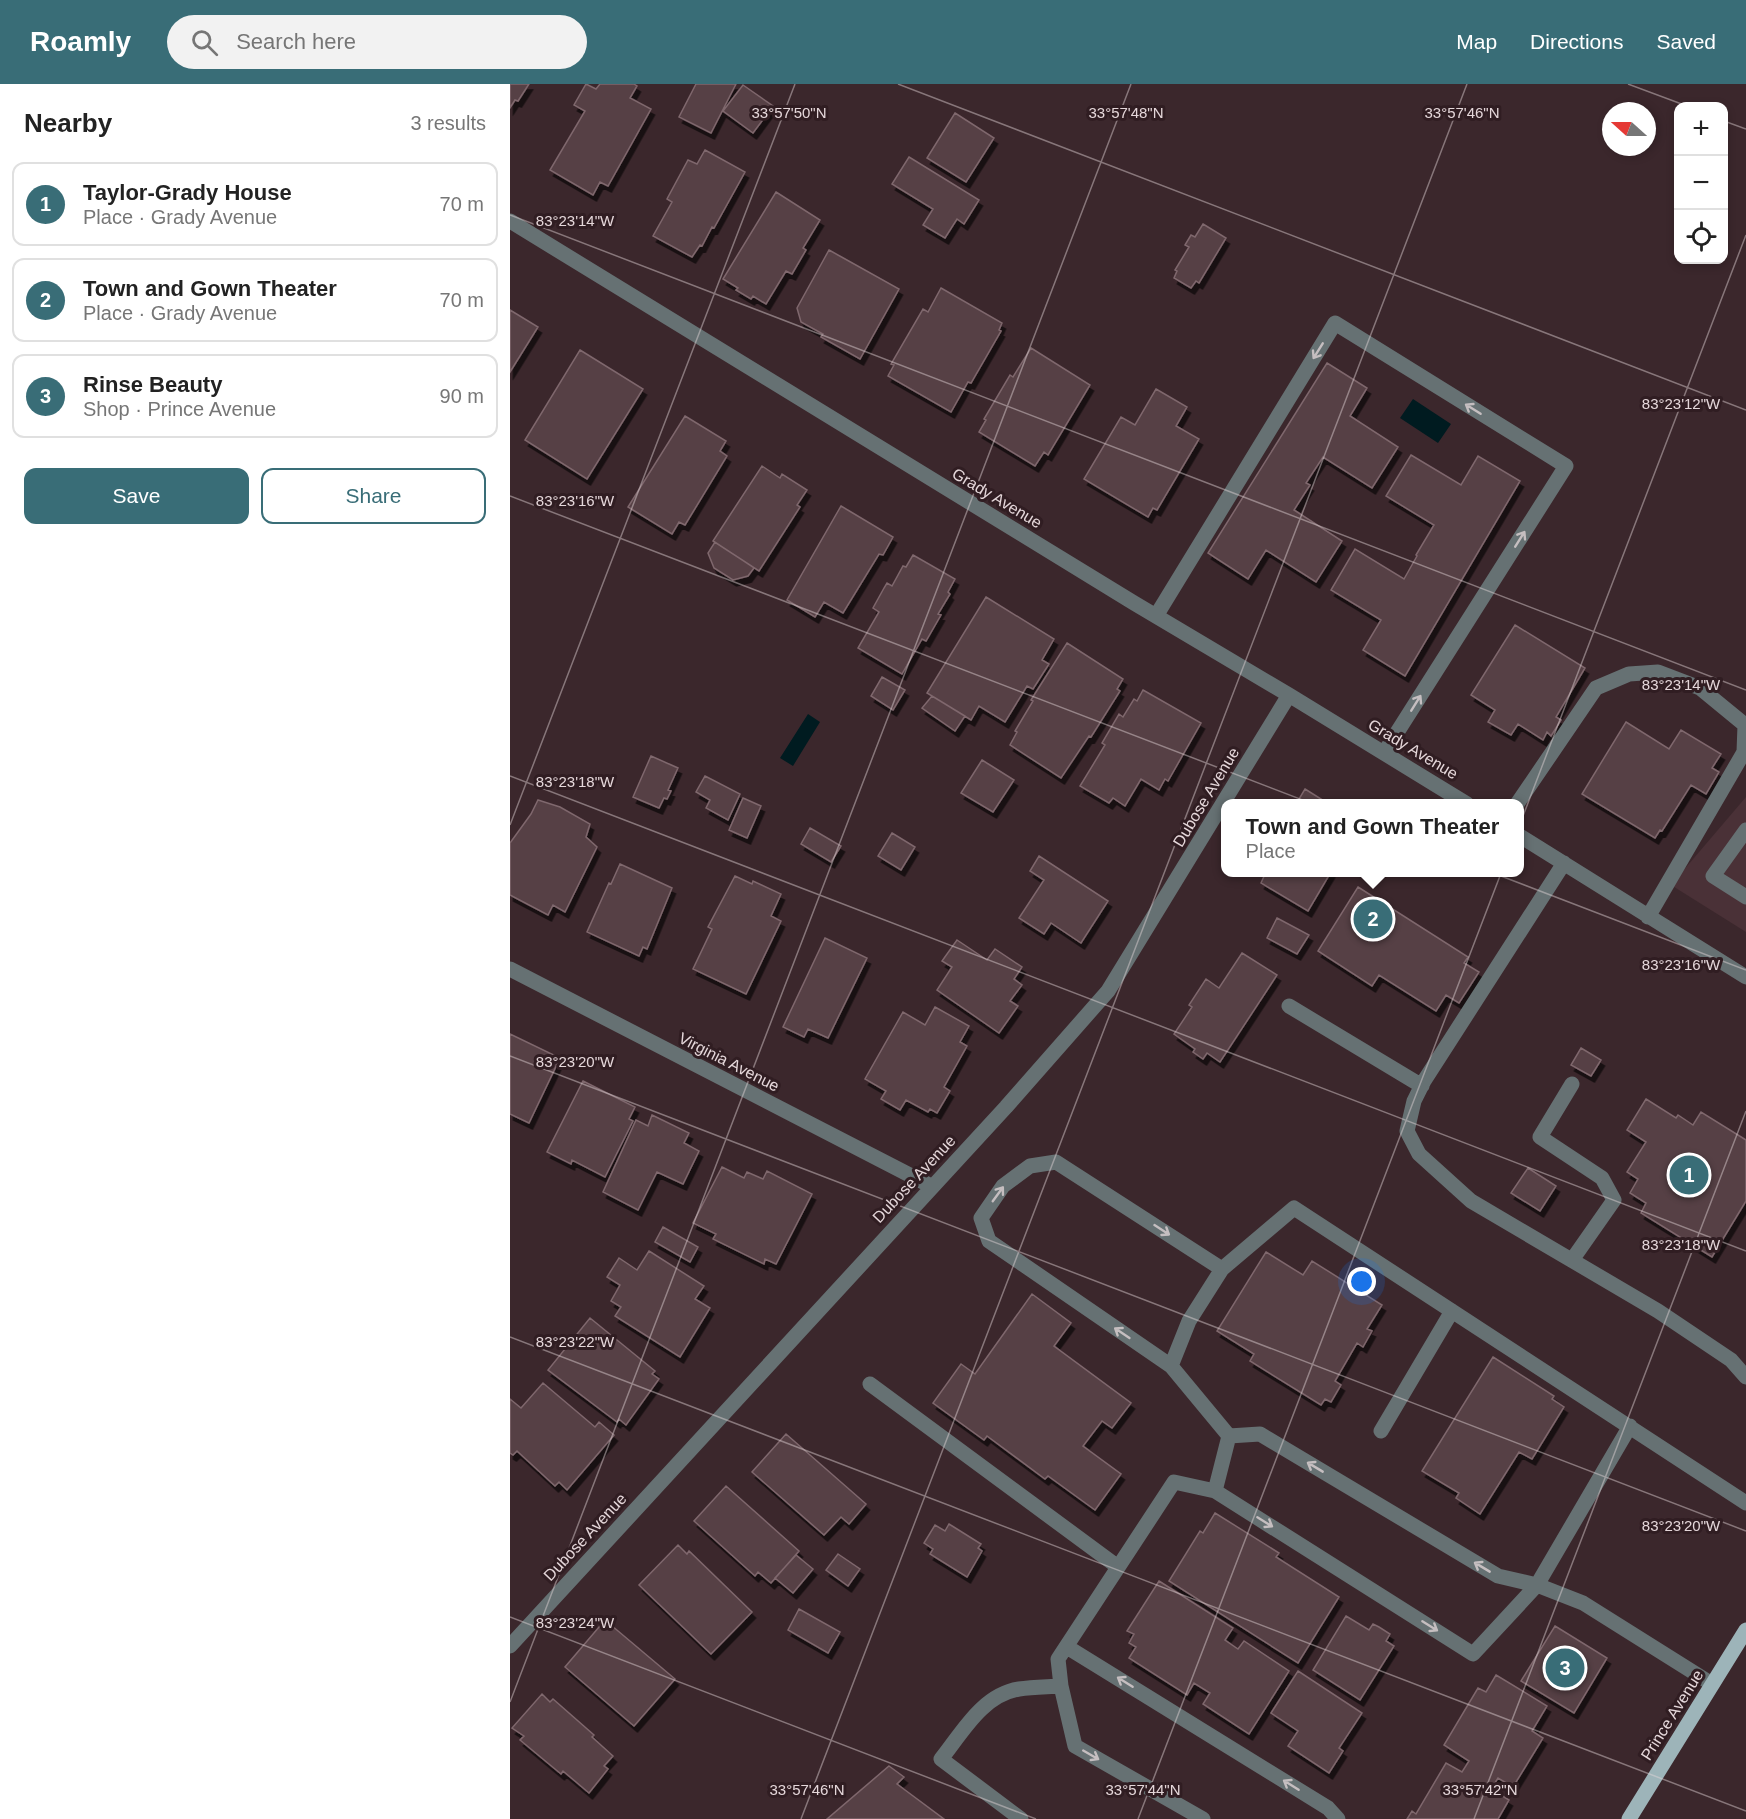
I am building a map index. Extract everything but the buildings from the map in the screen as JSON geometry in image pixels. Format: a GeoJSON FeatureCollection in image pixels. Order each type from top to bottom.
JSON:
{"type":"FeatureCollection","features":[{"type":"Feature","properties":{"kind":"main road","name":"Prince Avenue"},"geometry":{"type":"LineString","coordinates":[[1629,1819],[1746,1630]]}},
{"type":"Feature","properties":{"kind":"street","name":"Grady Avenue"},"geometry":{"type":"LineString","coordinates":[[510,221],[1459,799]]}},
{"type":"Feature","properties":{"kind":"street"},"geometry":{"type":"LineString","coordinates":[[1156,616],[1335,323],[1566,466],[1384,753]]}},
{"type":"Feature","properties":{"kind":"street"},"geometry":{"type":"LineString","coordinates":[[1520,799],[1596,688],[1629,674],[1658,672],[1700,688],[1745,725],[1744,752],[1648,916]]}},
{"type":"Feature","properties":{"kind":"street","name":"Dubose Avenue"},"geometry":{"type":"LineString","coordinates":[[1225,799],[1289,694]]}},
{"type":"Feature","properties":{"kind":"street","name":"Dubose Avenue"},"geometry":{"type":"LineString","coordinates":[[510,1646],[1006,1107],[1108,991],[1221,806]]}},
{"type":"Feature","properties":{"kind":"street"},"geometry":{"type":"LineString","coordinates":[[1746,830],[1713,876],[1746,897]]}},
{"type":"Feature","properties":{"kind":"street"},"geometry":{"type":"LineString","coordinates":[[1524,838],[1746,976]]}},
{"type":"Feature","properties":{"kind":"street"},"geometry":{"type":"LineString","coordinates":[[1564,863],[1422,1086],[1414,1101],[1407,1131],[1419,1154],[1471,1201],[1658,1311],[1731,1360],[1746,1377]]}},
{"type":"Feature","properties":{"kind":"street","name":"Virginia Avenue"},"geometry":{"type":"LineString","coordinates":[[510,969],[932,1186]]}},
{"type":"Feature","properties":{"kind":"street"},"geometry":{"type":"LineString","coordinates":[[1289,1006],[1422,1086]]}},
{"type":"Feature","properties":{"kind":"street"},"geometry":{"type":"LineString","coordinates":[[1572,1084],[1540,1137],[1602,1178],[1614,1200],[1572,1260]]}},
{"type":"Feature","properties":{"kind":"street"},"geometry":{"type":"LineString","coordinates":[[1222,1269],[1056,1162],[1030,1166],[1003,1186],[981,1218],[989,1241],[1171,1366],[1229,1436]]}},
{"type":"Feature","properties":{"kind":"street"},"geometry":{"type":"LineString","coordinates":[[1171,1366],[1189,1321],[1222,1269],[1294,1208],[1746,1503]]}},
{"type":"Feature","properties":{"kind":"street"},"geometry":{"type":"LineString","coordinates":[[1381,1431],[1452,1311]]}},
{"type":"Feature","properties":{"kind":"street"},"geometry":{"type":"LineString","coordinates":[[870,1384],[1118,1567]]}},
{"type":"Feature","properties":{"kind":"street"},"geometry":{"type":"LineString","coordinates":[[1203,1819],[1075,1746],[1061,1686],[1058,1659],[1174,1482],[1215,1491],[1473,1654],[1537,1585],[1630,1426]]}},
{"type":"Feature","properties":{"kind":"street"},"geometry":{"type":"LineString","coordinates":[[1229,1436],[1260,1434],[1498,1576],[1537,1585],[1583,1603],[1712,1684]]}},
{"type":"Feature","properties":{"kind":"street"},"geometry":{"type":"LineString","coordinates":[[1215,1491],[1229,1436]]}},
{"type":"Feature","properties":{"kind":"street"},"geometry":{"type":"LineString","coordinates":[[1067,1647],[1328,1808],[1338,1819]]}},
{"type":"Feature","properties":{"kind":"street"},"geometry":{"type":"LineString","coordinates":[[1021,1819],[940,1759],[977,1712],[997,1697],[1017,1689],[1061,1686]]}},
{"type":"Feature","properties":{"kind":"shaded area"},"geometry":{"type":"Polygon","coordinates":[[[1746,797],[1746,932],[1671,885],[1746,797]]]}},
{"type":"Feature","properties":{"kind":"water"},"geometry":{"type":"Polygon","coordinates":[[[1413,399],[1451,424],[1438,443],[1400,418],[1413,399]]]}},
{"type":"Feature","properties":{"kind":"water"},"geometry":{"type":"Polygon","coordinates":[[[808,714],[820,722],[793,766],[780,758],[808,714]]]}},
{"type":"Feature","properties":{"kind":"place","name":"Town and Gown Theater"},"geometry":{"type":"Point","coordinates":[1373,919]}},
{"type":"Feature","properties":{"kind":"place","name":"Taylor-Grady House"},"geometry":{"type":"Point","coordinates":[1689,1175]}},
{"type":"Feature","properties":{"kind":"place","name":"Rinse Beauty"},"geometry":{"type":"Point","coordinates":[1565,1668]}}]}
